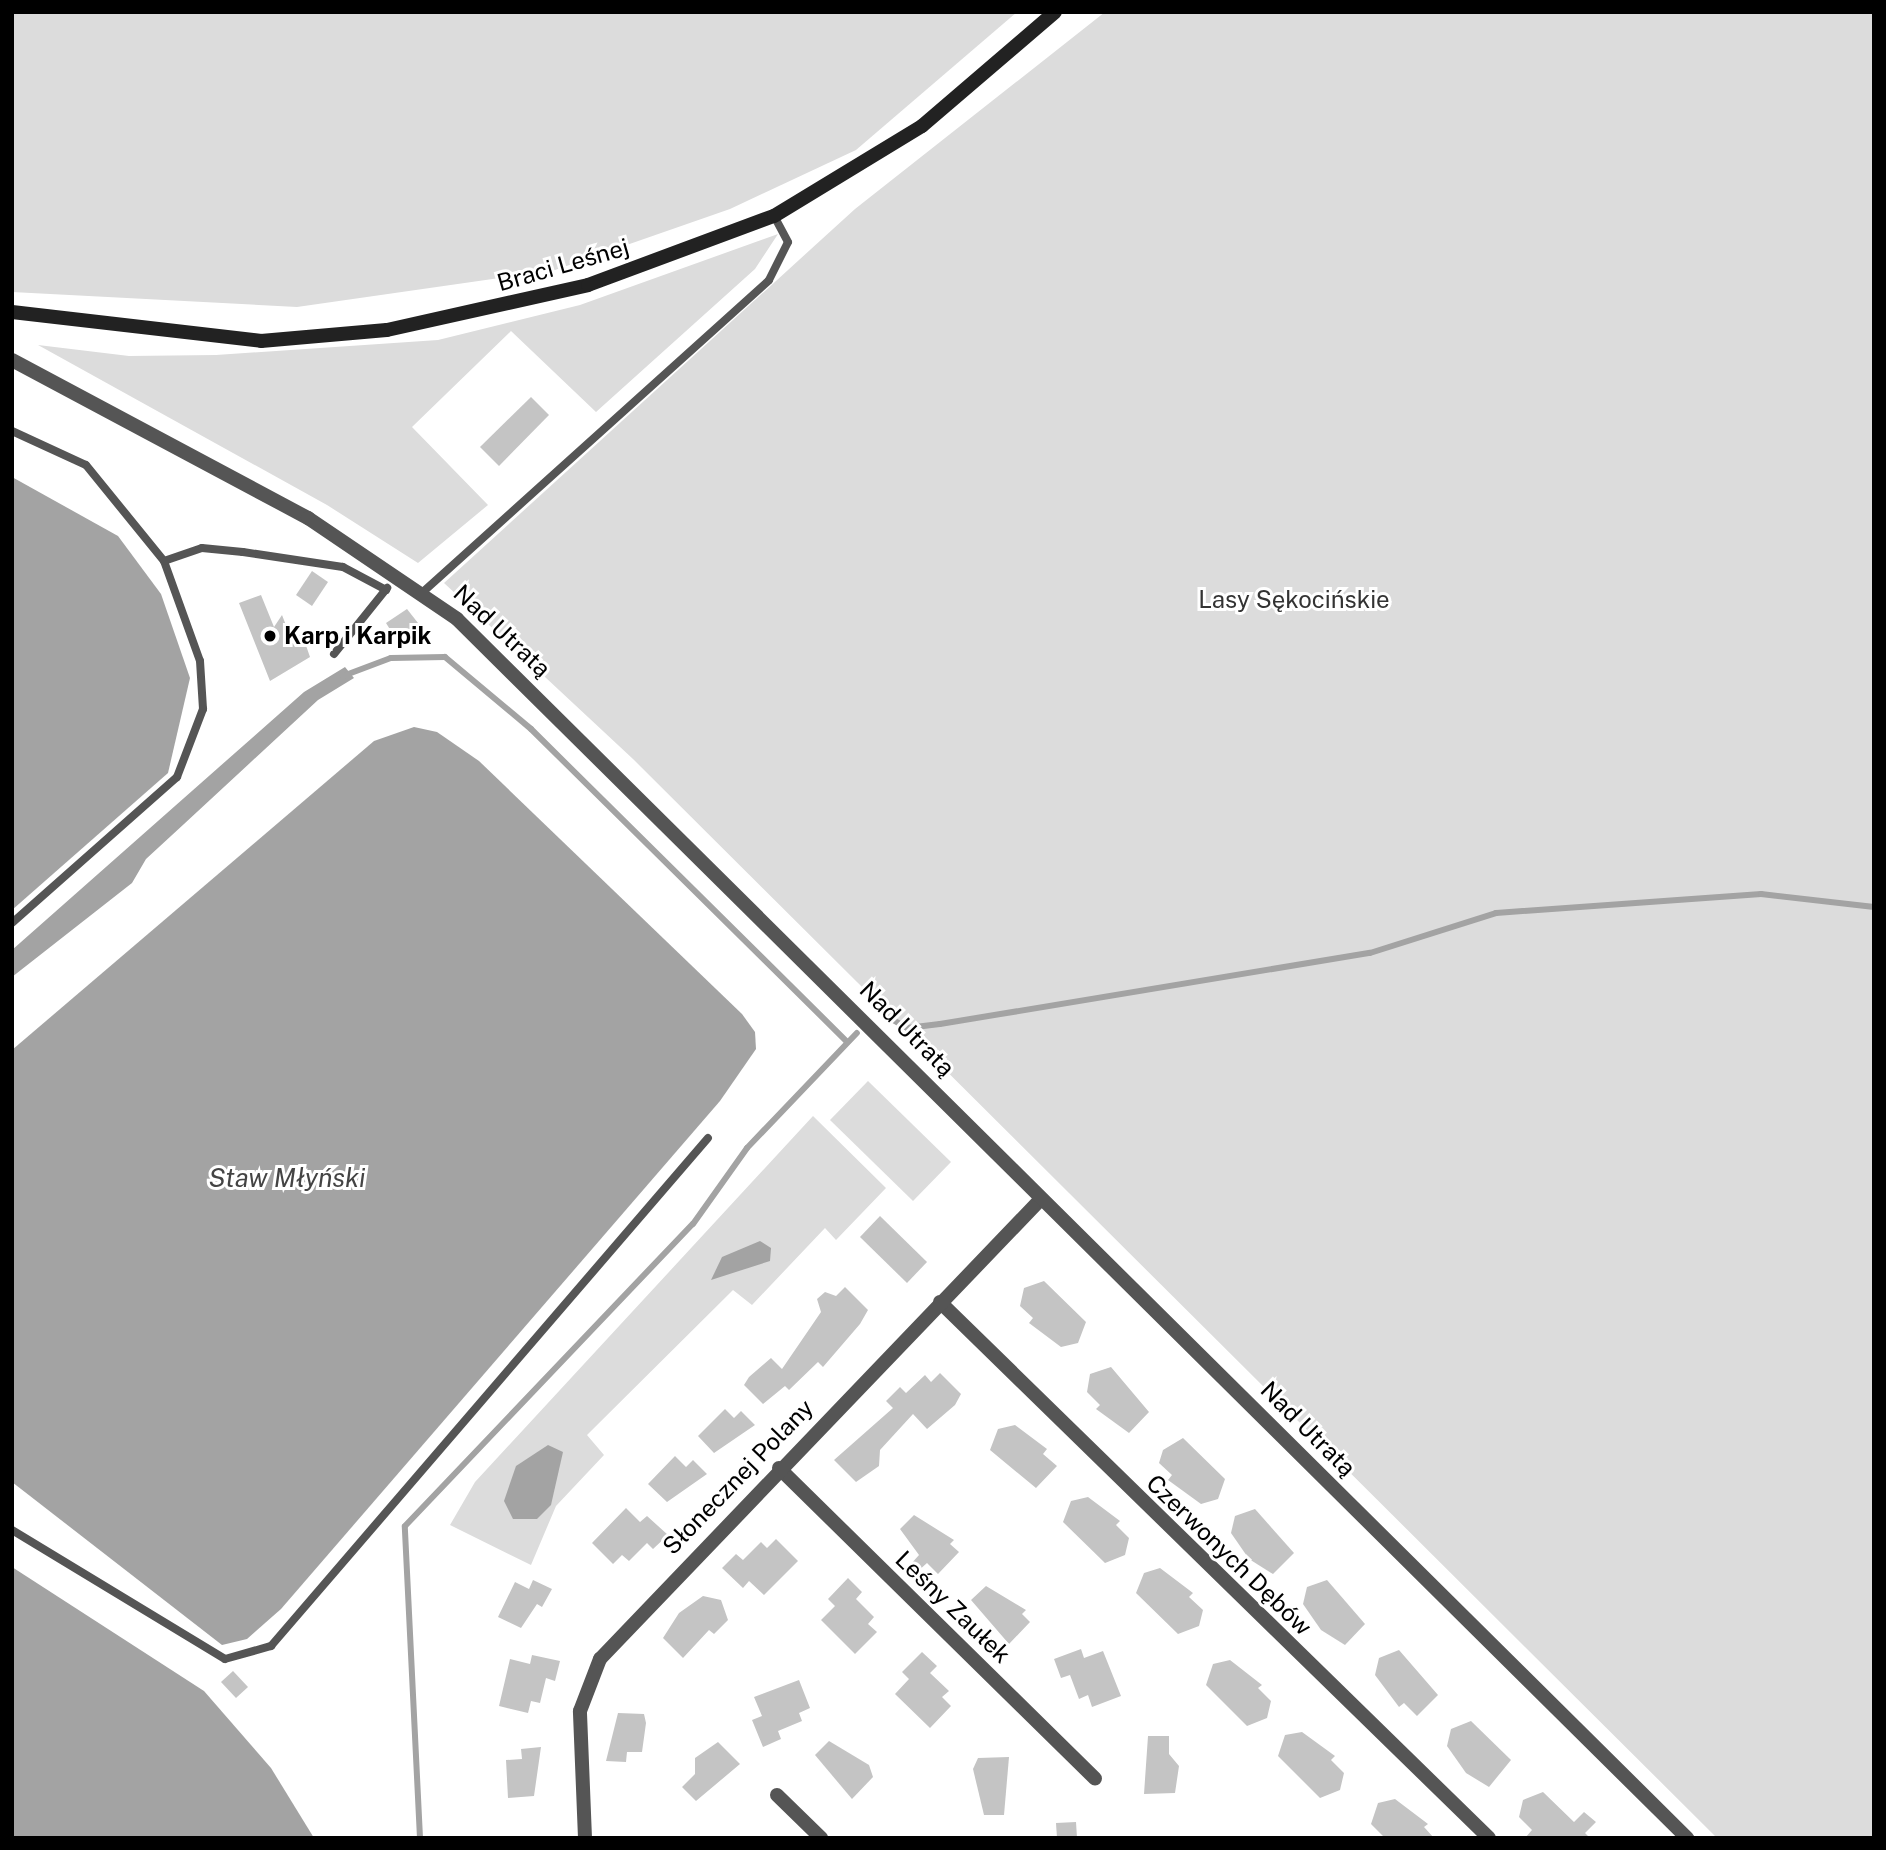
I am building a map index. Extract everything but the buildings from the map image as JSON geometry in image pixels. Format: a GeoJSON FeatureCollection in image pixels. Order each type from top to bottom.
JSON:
{"type":"FeatureCollection","features":[{"type":"Feature","properties":{"kind":"main road","name":"Braci Leśnej"},"geometry":{"type":"LineString","coordinates":[[12,312],[261,341],[387,330],[588,285],[774,216],[922,126],[1055,12]]}},
{"type":"Feature","properties":{"kind":"street","name":"Nad Utratą"},"geometry":{"type":"LineString","coordinates":[[12,360],[308,517],[424,591],[680,834],[1041,1199],[1687,1838]]}},
{"type":"Feature","properties":{"kind":"street","name":"Słonecznej Polany"},"geometry":{"type":"LineString","coordinates":[[584,1838],[578,1738],[588,1677],[617,1635],[1041,1199]]}},
{"type":"Feature","properties":{"kind":"street","name":"Czerwonych Dębów"},"geometry":{"type":"LineString","coordinates":[[940,1301],[1489,1838]]}},
{"type":"Feature","properties":{"kind":"street","name":"Leśny Zaułek"},"geometry":{"type":"LineString","coordinates":[[779,1468],[1095,1778]]}},
{"type":"Feature","properties":{"kind":"street"},"geometry":{"type":"LineString","coordinates":[[777,1796],[821,1838]]}},
{"type":"Feature","properties":{"kind":"lane"},"geometry":{"type":"LineString","coordinates":[[424,591],[769,280],[789,242],[774,216]]}},
{"type":"Feature","properties":{"kind":"lane"},"geometry":{"type":"LineString","coordinates":[[12,432],[86,465],[164,561],[200,661],[203,709],[177,777],[12,923]]}},
{"type":"Feature","properties":{"kind":"lane"},"geometry":{"type":"LineString","coordinates":[[164,561],[202,548],[243,552],[343,567],[386,590]]}},
{"type":"Feature","properties":{"kind":"lane"},"geometry":{"type":"LineString","coordinates":[[334,654],[398,574]]}},
{"type":"Feature","properties":{"kind":"lane"},"geometry":{"type":"LineString","coordinates":[[12,1530],[225,1659],[271,1646],[708,1138]]}},
{"type":"Feature","properties":{"kind":"green space"},"geometry":{"type":"Polygon","coordinates":[[[12,12],[1017,12],[856,150],[730,209],[555,270],[297,307],[12,292],[12,12]]]}},
{"type":"Feature","properties":{"kind":"green space","name":"Lasy Sękocińskie"},"geometry":{"type":"Polygon","coordinates":[[[1105,12],[1874,12],[1874,1838],[1717,1838],[633,759],[444,583],[855,209],[1105,12]]]}},
{"type":"Feature","properties":{"kind":"green space"},"geometry":{"type":"Polygon","coordinates":[[[778,234],[755,269],[596,412],[511,331],[412,427],[488,505],[418,563],[327,505],[38,345],[129,356],[216,355],[438,340],[580,305],[778,234]]]}},
{"type":"Feature","properties":{"kind":"green space"},"geometry":{"type":"Polygon","coordinates":[[[868,1081],[951,1162],[913,1201],[830,1120],[868,1081]]]}},
{"type":"Feature","properties":{"kind":"green space"},"geometry":{"type":"Polygon","coordinates":[[[813,1116],[886,1188],[836,1240],[825,1228],[752,1305],[733,1290],[587,1435],[604,1455],[556,1506],[531,1565],[450,1525],[475,1482],[813,1116]]]}},
{"type":"Feature","properties":{"kind":"water"},"geometry":{"type":"Polygon","coordinates":[[[12,477],[118,536],[161,594],[190,678],[168,773],[12,910],[12,477]]]}},
{"type":"Feature","properties":{"kind":"water"},"geometry":{"type":"Polygon","coordinates":[[[345,667],[354,678],[318,700],[146,859],[132,883],[12,977],[12,950],[304,692],[345,667]]]}},
{"type":"Feature","properties":{"kind":"water","name":"Staw Młyński"},"geometry":{"type":"Polygon","coordinates":[[[414,727],[437,732],[479,761],[742,1014],[755,1032],[756,1049],[720,1101],[281,1609],[247,1639],[222,1645],[12,1482],[12,1050],[374,741],[414,727]]]}},
{"type":"Feature","properties":{"kind":"water"},"geometry":{"type":"Polygon","coordinates":[[[760,1241],[771,1248],[770,1261],[711,1280],[722,1257],[760,1241]]]}},
{"type":"Feature","properties":{"kind":"water"},"geometry":{"type":"Polygon","coordinates":[[[548,1445],[563,1452],[551,1505],[537,1519],[513,1519],[504,1501],[516,1466],[548,1445]]]}},
{"type":"Feature","properties":{"kind":"water"},"geometry":{"type":"Polygon","coordinates":[[[12,1567],[204,1691],[271,1768],[314,1838],[12,1838],[12,1567]]]}},
{"type":"Feature","properties":{"kind":"waterway"},"geometry":{"type":"LineString","coordinates":[[343,676],[391,658],[445,657],[531,729],[847,1042]]}},
{"type":"Feature","properties":{"kind":"waterway"},"geometry":{"type":"LineString","coordinates":[[884,1015],[907,1028],[940,1024],[1370,953],[1496,913],[1761,894],[1874,907]]}},
{"type":"Feature","properties":{"kind":"waterway"},"geometry":{"type":"LineString","coordinates":[[420,1838],[405,1526],[693,1224],[747,1148],[857,1033]]}},
{"type":"Feature","properties":{"kind":"place","name":"Karp i Karpik"},"geometry":{"type":"Point","coordinates":[270,636]}}]}
